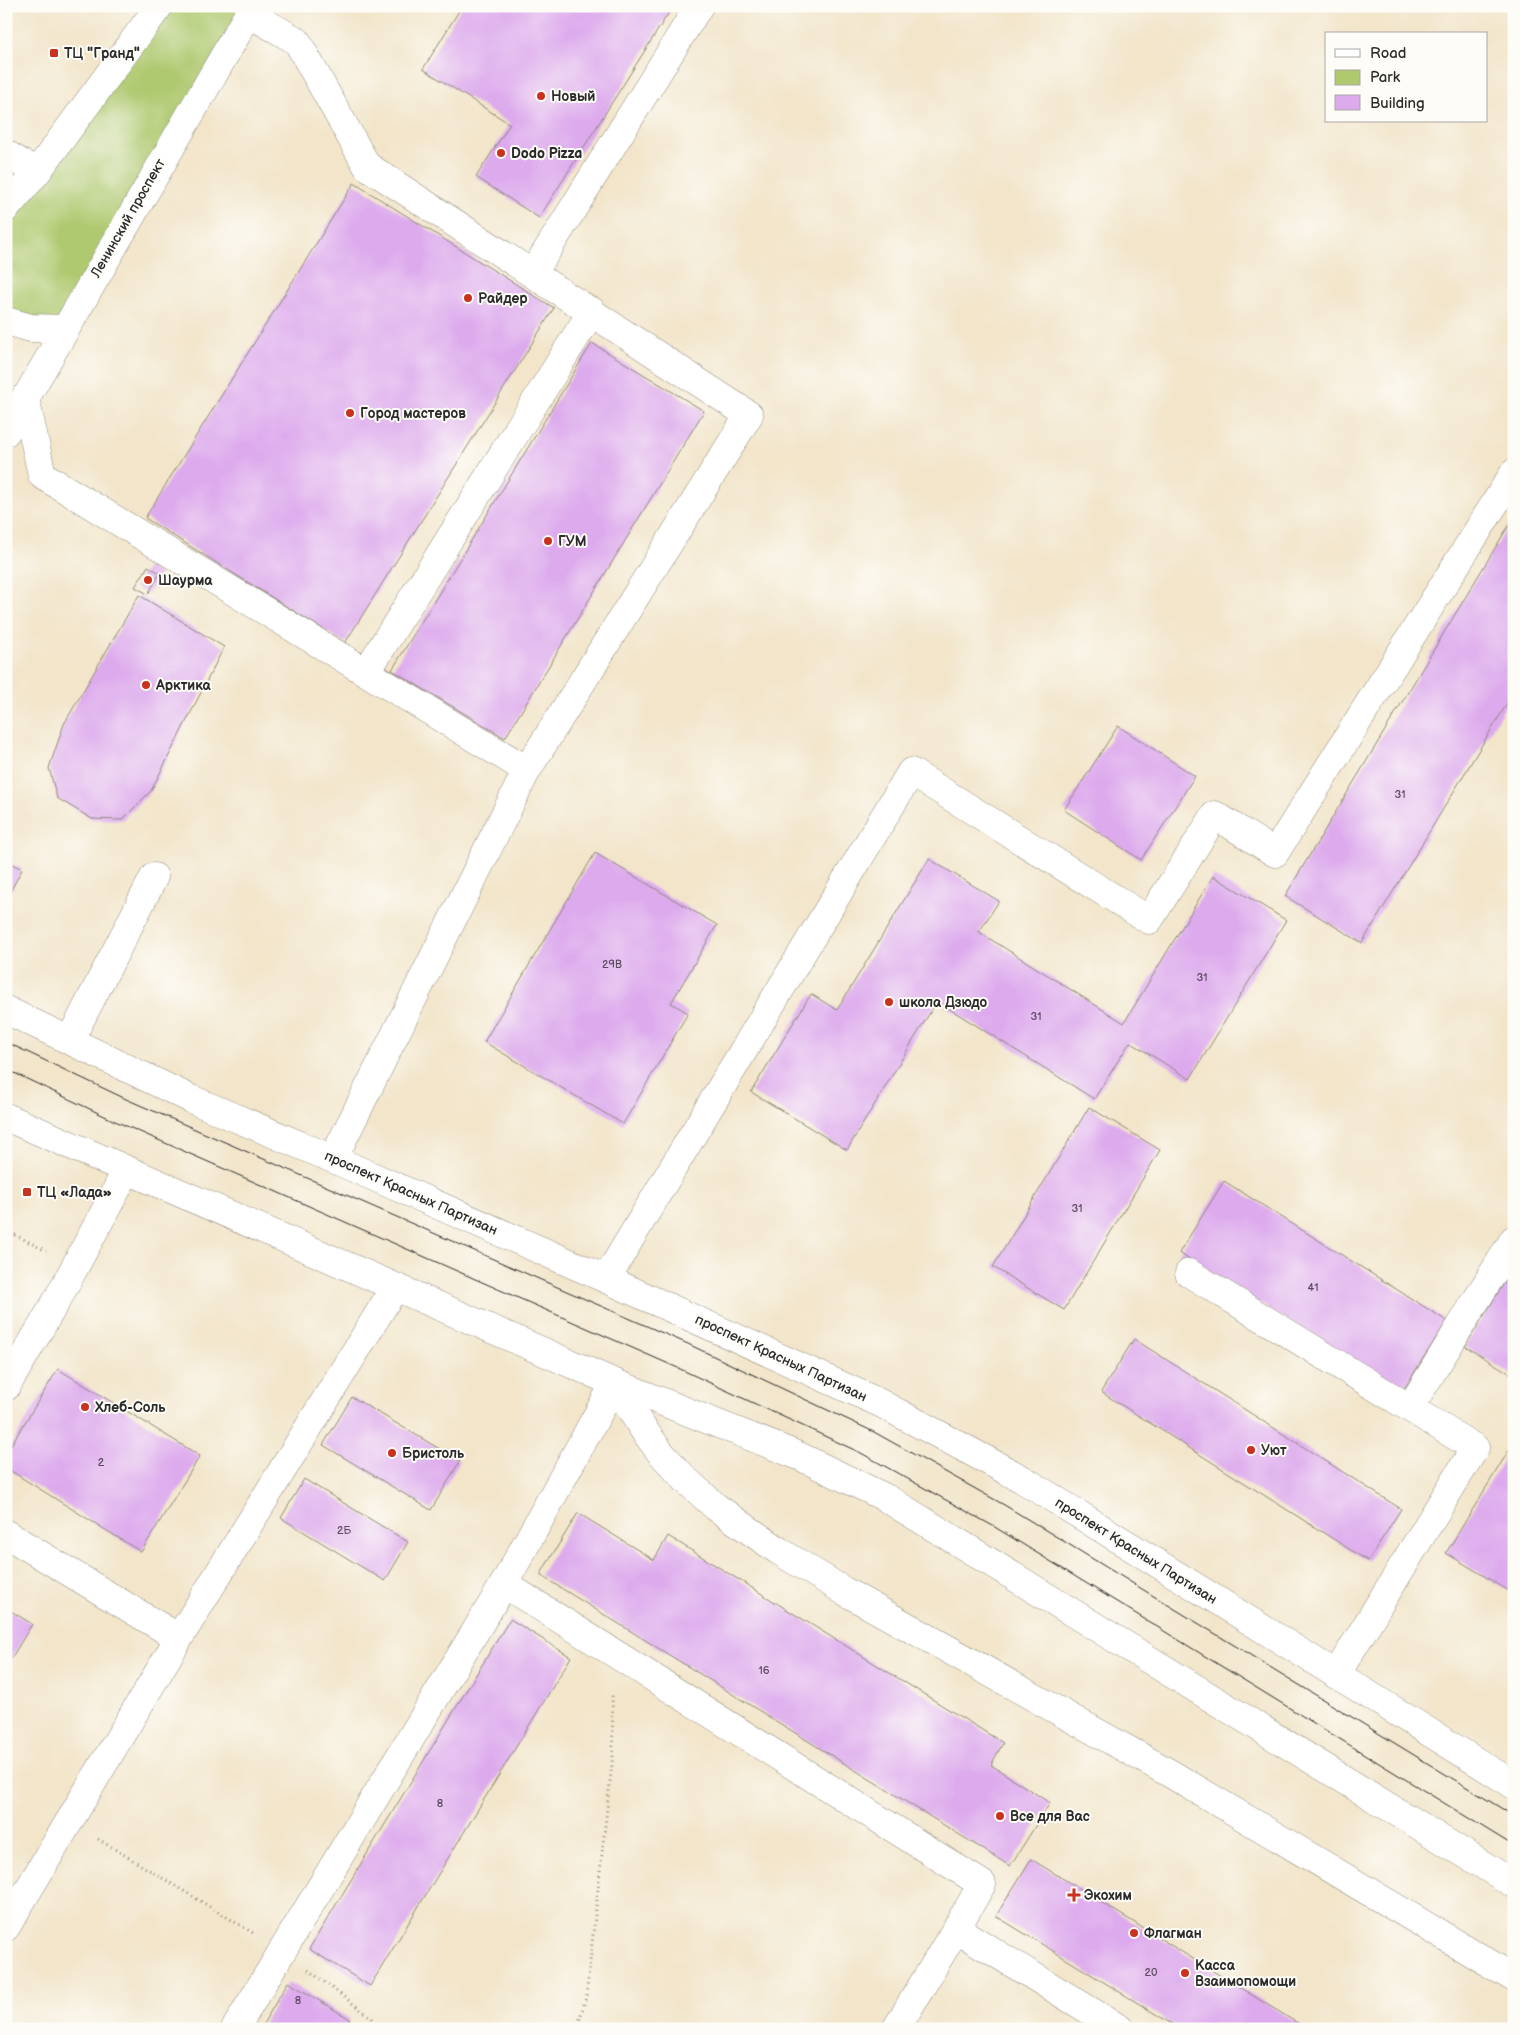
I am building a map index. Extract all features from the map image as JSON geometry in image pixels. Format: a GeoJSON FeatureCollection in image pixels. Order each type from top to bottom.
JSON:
{"type":"FeatureCollection","features":[{"type":"Feature","properties":{"kind":"street"},"geometry":{"type":"LineString","coordinates":[[6,208],[37,172],[159,6]]}},
{"type":"Feature","properties":{"kind":"street"},"geometry":{"type":"LineString","coordinates":[[533,273],[699,6]]}},
{"type":"Feature","properties":{"kind":"street"},"geometry":{"type":"LineString","coordinates":[[250,10],[297,41],[367,166],[592,311],[748,415],[527,770],[333,1159]]}},
{"type":"Feature","properties":{"kind":"street","name":"Ленинский проспект"},"geometry":{"type":"LineString","coordinates":[[6,431],[250,10]]}},
{"type":"Feature","properties":{"kind":"street"},"geometry":{"type":"LineString","coordinates":[[6,154],[37,172]]}},
{"type":"Feature","properties":{"kind":"street"},"geometry":{"type":"LineString","coordinates":[[366,671],[592,311]]}},
{"type":"Feature","properties":{"kind":"street"},"geometry":{"type":"LineString","coordinates":[[6,321],[31,328],[64,329]]}},
{"type":"Feature","properties":{"kind":"street"},"geometry":{"type":"LineString","coordinates":[[25,397],[42,475],[527,770]]}},
{"type":"Feature","properties":{"kind":"street"},"geometry":{"type":"LineString","coordinates":[[606,1279],[911,772],[1150,920],[1215,815],[1275,853],[1514,473]]}},
{"type":"Feature","properties":{"kind":"street"},"geometry":{"type":"LineString","coordinates":[[70,1040],[154,877]]}},
{"type":"Feature","properties":{"kind":"street","name":"проспект Красных Партизан"},"geometry":{"type":"LineString","coordinates":[[6,1010],[191,1099],[606,1279],[880,1404],[1022,1479],[1514,1785]]}},
{"type":"Feature","properties":{"kind":"street"},"geometry":{"type":"LineString","coordinates":[[6,1117],[615,1383],[798,1456],[886,1498],[1514,1884]]}},
{"type":"Feature","properties":{"kind":"street"},"geometry":{"type":"LineString","coordinates":[[6,1387],[75,1267],[127,1170]]}},
{"type":"Feature","properties":{"kind":"street"},"geometry":{"type":"LineString","coordinates":[[1410,1408],[1514,1239]]}},
{"type":"Feature","properties":{"kind":"street"},"geometry":{"type":"LineString","coordinates":[[1189,1273],[1475,1448],[1336,1675]]}},
{"type":"Feature","properties":{"kind":"street"},"geometry":{"type":"LineString","coordinates":[[6,1926],[179,1638],[395,1287]]}},
{"type":"Feature","properties":{"kind":"street"},"geometry":{"type":"LineString","coordinates":[[235,2029],[504,1584],[615,1383]]}},
{"type":"Feature","properties":{"kind":"street"},"geometry":{"type":"LineString","coordinates":[[615,1383],[641,1426],[660,1452],[686,1480],[716,1506],[779,1551],[844,1591],[1171,1774],[1514,1978]]}},
{"type":"Feature","properties":{"kind":"street"},"geometry":{"type":"LineString","coordinates":[[6,1534],[179,1638]]}},
{"type":"Feature","properties":{"kind":"street"},"geometry":{"type":"LineString","coordinates":[[504,1584],[982,1884],[896,2029]]}},
{"type":"Feature","properties":{"kind":"street"},"geometry":{"type":"LineString","coordinates":[[956,1929],[1120,2029]]}},
{"type":"Feature","properties":{"kind":"path"},"geometry":{"type":"LineString","coordinates":[[6,1230],[75,1267]]}},
{"type":"Feature","properties":{"kind":"path"},"geometry":{"type":"LineString","coordinates":[[578,2029],[586,1997],[612,1755],[611,1652]]}},
{"type":"Feature","properties":{"kind":"path"},"geometry":{"type":"LineString","coordinates":[[69,1822],[282,1951],[372,2018],[378,2029]]}},
{"type":"Feature","properties":{"kind":"green space"},"geometry":{"type":"Polygon","coordinates":[[[163,6],[244,6],[60,321],[6,312],[6,209],[163,6]]]}},
{"type":"Feature","properties":{"kind":"building","name":"Новый"},"geometry":{"type":"Polygon","coordinates":[[[462,6],[673,6],[539,218],[476,177],[510,124],[423,69],[462,6]]]}},
{"type":"Feature","properties":{"kind":"building","name":"Город мастеров"},"geometry":{"type":"Polygon","coordinates":[[[354,183],[554,308],[345,643],[145,518],[354,183]]]}},
{"type":"Feature","properties":{"kind":"building","name":"ГУМ"},"geometry":{"type":"Polygon","coordinates":[[[592,343],[704,411],[505,738],[392,670],[592,343]]]}},
{"type":"Feature","properties":{"kind":"building"},"geometry":{"type":"Polygon","coordinates":[[[1512,520],[1514,692],[1362,943],[1285,896],[1512,520]]]}},
{"type":"Feature","properties":{"kind":"building","name":"Шаурма"},"geometry":{"type":"Polygon","coordinates":[[[148,566],[160,573],[148,594],[135,587],[148,566]]]}},
{"type":"Feature","properties":{"kind":"building","name":"Арктика"},"geometry":{"type":"Polygon","coordinates":[[[139,595],[224,647],[151,791],[122,820],[92,819],[57,798],[49,768],[64,724],[139,595]]]}},
{"type":"Feature","properties":{"kind":"building"},"geometry":{"type":"Polygon","coordinates":[[[1118,726],[1195,776],[1141,860],[1064,810],[1118,726]]]}},
{"type":"Feature","properties":{"kind":"building"},"geometry":{"type":"Polygon","coordinates":[[[595,853],[717,925],[671,1003],[688,1013],[623,1124],[484,1042],[595,853]]]}},
{"type":"Feature","properties":{"kind":"building"},"geometry":{"type":"Polygon","coordinates":[[[929,859],[999,901],[979,932],[1124,1023],[1213,876],[1286,920],[1190,1079],[1130,1042],[1094,1099],[937,1001],[847,1150],[751,1092],[811,994],[837,1010],[929,859]]]}},
{"type":"Feature","properties":{"kind":"building"},"geometry":{"type":"Polygon","coordinates":[[[6,861],[22,869],[6,900],[6,861]]]}},
{"type":"Feature","properties":{"kind":"building"},"geometry":{"type":"Polygon","coordinates":[[[1089,1107],[1160,1150],[1064,1310],[993,1267],[1089,1107]]]}},
{"type":"Feature","properties":{"kind":"building"},"geometry":{"type":"Polygon","coordinates":[[[1224,1181],[1447,1321],[1402,1392],[1179,1253],[1224,1181]]]}},
{"type":"Feature","properties":{"kind":"building"},"geometry":{"type":"Polygon","coordinates":[[[1514,1267],[1514,1376],[1465,1346],[1514,1267]]]}},
{"type":"Feature","properties":{"kind":"building","name":"Уют"},"geometry":{"type":"Polygon","coordinates":[[[1134,1339],[1401,1509],[1368,1561],[1101,1392],[1134,1339]]]}},
{"type":"Feature","properties":{"kind":"building"},"geometry":{"type":"Polygon","coordinates":[[[58,1369],[200,1456],[141,1552],[6,1468],[6,1453],[58,1369]]]}},
{"type":"Feature","properties":{"kind":"building","name":"Бристоль"},"geometry":{"type":"Polygon","coordinates":[[[352,1397],[460,1461],[431,1510],[323,1445],[352,1397]]]}},
{"type":"Feature","properties":{"kind":"building"},"geometry":{"type":"Polygon","coordinates":[[[1514,1442],[1514,1594],[1446,1553],[1514,1442]]]}},
{"type":"Feature","properties":{"kind":"building"},"geometry":{"type":"Polygon","coordinates":[[[304,1479],[408,1542],[385,1581],[281,1518],[304,1479]]]}},
{"type":"Feature","properties":{"kind":"building"},"geometry":{"type":"Polygon","coordinates":[[[578,1513],[654,1560],[668,1536],[1003,1743],[991,1765],[1050,1803],[1010,1866],[540,1575],[578,1513]]]}},
{"type":"Feature","properties":{"kind":"building"},"geometry":{"type":"Polygon","coordinates":[[[6,1608],[32,1624],[6,1667],[6,1608]]]}},
{"type":"Feature","properties":{"kind":"building"},"geometry":{"type":"Polygon","coordinates":[[[510,1619],[571,1657],[370,1986],[309,1949],[510,1619]]]}},
{"type":"Feature","properties":{"kind":"building"},"geometry":{"type":"Polygon","coordinates":[[[1031,1859],[1307,2029],[1180,2029],[996,1916],[1031,1859]]]}},
{"type":"Feature","properties":{"kind":"building"},"geometry":{"type":"Polygon","coordinates":[[[288,1982],[350,2019],[344,2029],[260,2029],[288,1982]]]}},
{"type":"Feature","properties":{"kind":"tram line"},"geometry":{"type":"LineString","coordinates":[[6,1042],[126,1099],[688,1344],[874,1432],[1006,1506],[1514,1816]]}},
{"type":"Feature","properties":{"kind":"tram line"},"geometry":{"type":"LineString","coordinates":[[6,1069],[115,1121],[678,1368],[861,1453],[993,1526],[1514,1846]]}},
{"type":"Feature","properties":{"kind":"place","name":"ТЦ \"Гранд\""},"geometry":{"type":"Point","coordinates":[54,53]}},
{"type":"Feature","properties":{"kind":"place","name":"Новый"},"geometry":{"type":"Point","coordinates":[541,96]}},
{"type":"Feature","properties":{"kind":"place","name":"Dodo Pizza"},"geometry":{"type":"Point","coordinates":[501,153]}},
{"type":"Feature","properties":{"kind":"place","name":"Райдер"},"geometry":{"type":"Point","coordinates":[468,298]}},
{"type":"Feature","properties":{"kind":"place","name":"Город мастеров"},"geometry":{"type":"Point","coordinates":[350,413]}},
{"type":"Feature","properties":{"kind":"place","name":"ГУМ"},"geometry":{"type":"Point","coordinates":[548,541]}},
{"type":"Feature","properties":{"kind":"place","name":"Шаурма"},"geometry":{"type":"Point","coordinates":[148,580]}},
{"type":"Feature","properties":{"kind":"place","name":"Арктика"},"geometry":{"type":"Point","coordinates":[146,685]}},
{"type":"Feature","properties":{"kind":"place","name":"школа Дзюдо"},"geometry":{"type":"Point","coordinates":[889,1002]}},
{"type":"Feature","properties":{"kind":"place","name":"ТЦ «Лада»"},"geometry":{"type":"Point","coordinates":[27,1192]}},
{"type":"Feature","properties":{"kind":"place","name":"Хлеб-Соль"},"geometry":{"type":"Point","coordinates":[85,1407]}},
{"type":"Feature","properties":{"kind":"place","name":"Уют"},"geometry":{"type":"Point","coordinates":[1251,1450]}},
{"type":"Feature","properties":{"kind":"place","name":"Бристоль"},"geometry":{"type":"Point","coordinates":[392,1453]}},
{"type":"Feature","properties":{"kind":"place","name":"Все для Вас"},"geometry":{"type":"Point","coordinates":[1000,1816]}},
{"type":"Feature","properties":{"kind":"place","name":"Экохим"},"geometry":{"type":"Point","coordinates":[1074,1895]}},
{"type":"Feature","properties":{"kind":"place","name":"Флагман"},"geometry":{"type":"Point","coordinates":[1134,1933]}},
{"type":"Feature","properties":{"kind":"place","name":"Касса Взаимопомощи"},"geometry":{"type":"Point","coordinates":[1185,1973]}}]}
